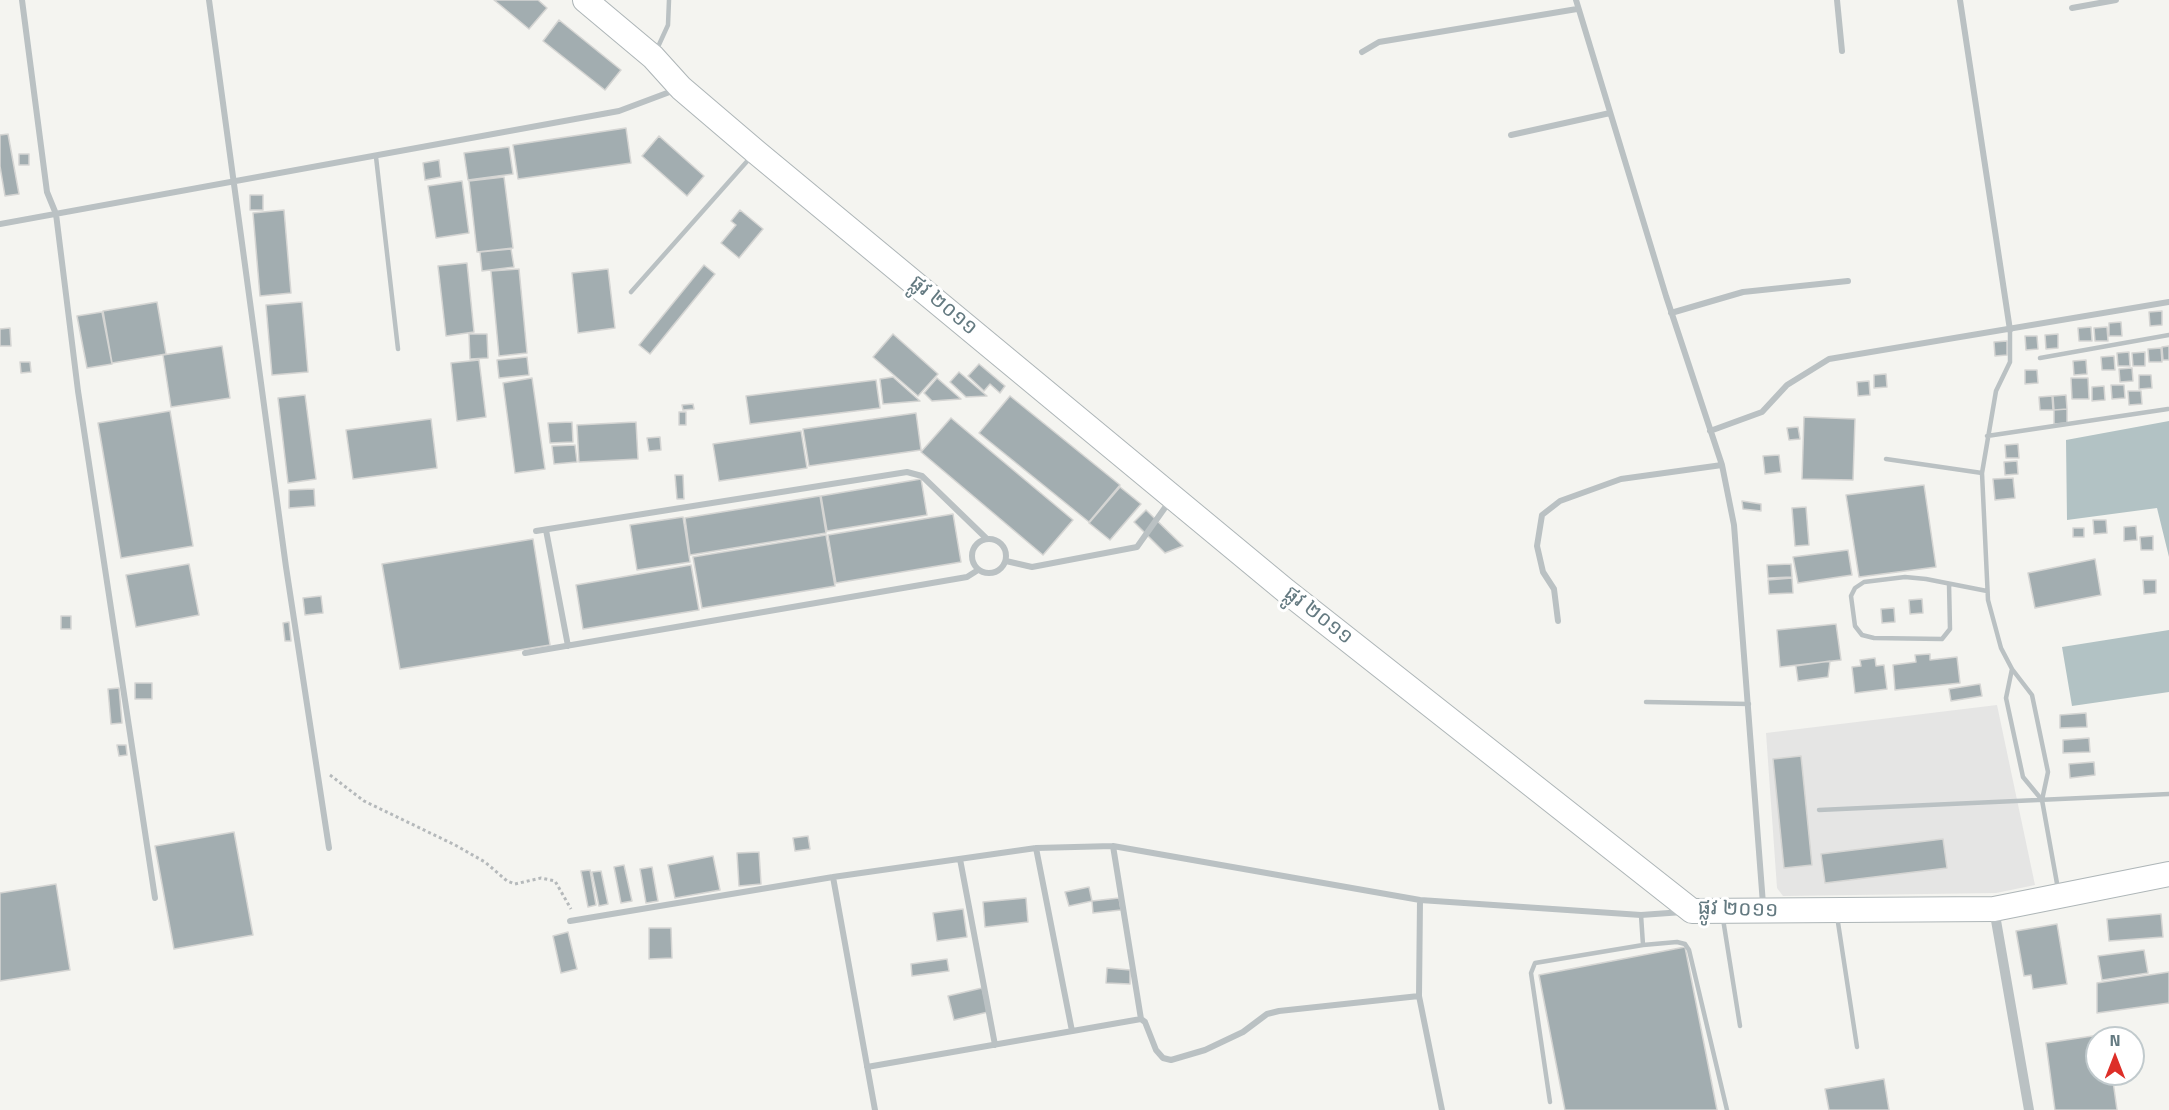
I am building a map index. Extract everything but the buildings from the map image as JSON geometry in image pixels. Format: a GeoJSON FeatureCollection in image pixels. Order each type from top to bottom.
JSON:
{"type":"FeatureCollection","features":[{"type":"Feature","properties":{"kind":"main road","name":"ផ្លូវ ២០១១"},"geometry":{"type":"LineString","coordinates":[[585,0],[653,57],[681,88],[756,152],[1295,598],[1692,911],[1764,913],[1994,909],[2169,874]]}},
{"type":"Feature","properties":{"kind":"street"},"geometry":{"type":"LineString","coordinates":[[22,0],[47,192],[56,214],[80,402],[155,898]]}},
{"type":"Feature","properties":{"kind":"street"},"geometry":{"type":"LineString","coordinates":[[209,0],[284,555],[329,848]]}},
{"type":"Feature","properties":{"kind":"street"},"geometry":{"type":"LineString","coordinates":[[1576,0],[1671,313],[1722,465],[1734,525],[1764,913]]}},
{"type":"Feature","properties":{"kind":"street"},"geometry":{"type":"LineString","coordinates":[[1837,0],[1842,51]]}},
{"type":"Feature","properties":{"kind":"street"},"geometry":{"type":"LineString","coordinates":[[1960,0],[2010,330]]}},
{"type":"Feature","properties":{"kind":"street"},"geometry":{"type":"LineString","coordinates":[[2072,8],[2116,0]]}},
{"type":"Feature","properties":{"kind":"street"},"geometry":{"type":"LineString","coordinates":[[1362,52],[1379,42],[1577,9]]}},
{"type":"Feature","properties":{"kind":"street"},"geometry":{"type":"LineString","coordinates":[[0,224],[376,158],[619,111],[681,88]]}},
{"type":"Feature","properties":{"kind":"street"},"geometry":{"type":"LineString","coordinates":[[1511,135],[1610,113]]}},
{"type":"Feature","properties":{"kind":"street"},"geometry":{"type":"LineString","coordinates":[[1671,313],[1743,292],[1848,281]]}},
{"type":"Feature","properties":{"kind":"street"},"geometry":{"type":"LineString","coordinates":[[1710,431],[1762,412],[1787,385],[1829,359],[2169,302]]}},
{"type":"Feature","properties":{"kind":"street"},"geometry":{"type":"LineString","coordinates":[[1558,621],[1554,589],[1543,572],[1537,546],[1542,515],[1560,501],[1621,479],[1722,465]]}},
{"type":"Feature","properties":{"kind":"street"},"geometry":{"type":"LineString","coordinates":[[536,531],[907,472],[922,476],[987,539],[1002,545],[1006,561]]}},
{"type":"Feature","properties":{"kind":"street"},"geometry":{"type":"LineString","coordinates":[[1006,561],[1032,567],[1137,547],[1173,496]]}},
{"type":"Feature","properties":{"kind":"street"},"geometry":{"type":"LineString","coordinates":[[546,530],[568,646]]}},
{"type":"Feature","properties":{"kind":"street"},"geometry":{"type":"LineString","coordinates":[[978,570],[972,560],[973,549],[987,539]]}},
{"type":"Feature","properties":{"kind":"street"},"geometry":{"type":"LineString","coordinates":[[525,653],[967,577],[978,570],[995,573],[1006,561]]}},
{"type":"Feature","properties":{"kind":"street"},"geometry":{"type":"LineString","coordinates":[[572,920],[833,877],[1036,848],[1113,846],[1420,900],[1641,915],[1692,911]]}},
{"type":"Feature","properties":{"kind":"street"},"geometry":{"type":"LineString","coordinates":[[1113,846],[1141,1019],[1160,1056],[1171,1060],[1224,1042],[1256,1024],[1267,1014],[1279,1011],[1419,996]]}},
{"type":"Feature","properties":{"kind":"street"},"geometry":{"type":"LineString","coordinates":[[1036,848],[1072,1031]]}},
{"type":"Feature","properties":{"kind":"street"},"geometry":{"type":"LineString","coordinates":[[960,859],[995,1045]]}},
{"type":"Feature","properties":{"kind":"street"},"geometry":{"type":"LineString","coordinates":[[833,877],[875,1110]]}},
{"type":"Feature","properties":{"kind":"street"},"geometry":{"type":"LineString","coordinates":[[1420,900],[1419,996],[1442,1110]]}},
{"type":"Feature","properties":{"kind":"street"},"geometry":{"type":"LineString","coordinates":[[1994,909],[2029,1110]]}},
{"type":"Feature","properties":{"kind":"street"},"geometry":{"type":"LineString","coordinates":[[867,1067],[1141,1019]]}},
{"type":"Feature","properties":{"kind":"lane"},"geometry":{"type":"LineString","coordinates":[[653,57],[668,25],[669,0]]}},
{"type":"Feature","properties":{"kind":"lane"},"geometry":{"type":"LineString","coordinates":[[631,292],[756,152]]}},
{"type":"Feature","properties":{"kind":"lane"},"geometry":{"type":"LineString","coordinates":[[376,158],[398,349]]}},
{"type":"Feature","properties":{"kind":"lane"},"geometry":{"type":"LineString","coordinates":[[2010,330],[2010,362],[1996,391],[1982,473],[1987,591],[1995,632],[2012,669],[2032,695],[2048,772],[2042,800],[2059,895]]}},
{"type":"Feature","properties":{"kind":"lane"},"geometry":{"type":"LineString","coordinates":[[2040,358],[2169,336]]}},
{"type":"Feature","properties":{"kind":"lane"},"geometry":{"type":"LineString","coordinates":[[1987,436],[2169,409]]}},
{"type":"Feature","properties":{"kind":"lane"},"geometry":{"type":"LineString","coordinates":[[1886,459],[1982,473]]}},
{"type":"Feature","properties":{"kind":"lane"},"geometry":{"type":"LineString","coordinates":[[1949,584],[1950,629],[1942,639],[1874,638],[1862,635],[1855,626],[1851,596],[1855,588],[1864,582],[1905,578],[1949,584],[1987,591]]}},
{"type":"Feature","properties":{"kind":"lane"},"geometry":{"type":"LineString","coordinates":[[2012,669],[2006,698],[2023,777],[2042,800]]}},
{"type":"Feature","properties":{"kind":"lane"},"geometry":{"type":"LineString","coordinates":[[1646,702],[1749,704]]}},
{"type":"Feature","properties":{"kind":"lane"},"geometry":{"type":"LineString","coordinates":[[1819,810],[2169,794]]}},
{"type":"Feature","properties":{"kind":"lane"},"geometry":{"type":"LineString","coordinates":[[1836,911],[1857,1047]]}},
{"type":"Feature","properties":{"kind":"lane"},"geometry":{"type":"LineString","coordinates":[[1722,913],[1740,1026]]}},
{"type":"Feature","properties":{"kind":"lane"},"geometry":{"type":"LineString","coordinates":[[1641,915],[1644,945]]}},
{"type":"Feature","properties":{"kind":"lane"},"geometry":{"type":"LineString","coordinates":[[1550,1102],[1531,974],[1535,963],[1644,945],[1677,942],[1685,944],[1689,950],[1727,1110]]}},
{"type":"Feature","properties":{"kind":"path"},"geometry":{"type":"LineString","coordinates":[[315,764],[364,801],[455,845],[484,862],[507,881],[515,884],[541,878],[555,881],[567,897],[572,920]]}},
{"type":"Feature","properties":{"kind":"shaded area"},"geometry":{"type":"Polygon","coordinates":[[[2169,421],[2169,557],[2157,508],[2067,520],[2066,440],[2169,421]]]}},
{"type":"Feature","properties":{"kind":"shaded area"},"geometry":{"type":"Polygon","coordinates":[[[2169,630],[2169,692],[2072,706],[2062,647],[2169,630]]]}},
{"type":"Feature","properties":{"kind":"shaded area"},"geometry":{"type":"Polygon","coordinates":[[[1997,705],[2035,885],[1996,893],[1783,896],[1777,888],[1766,733],[1997,705]]]}}]}
